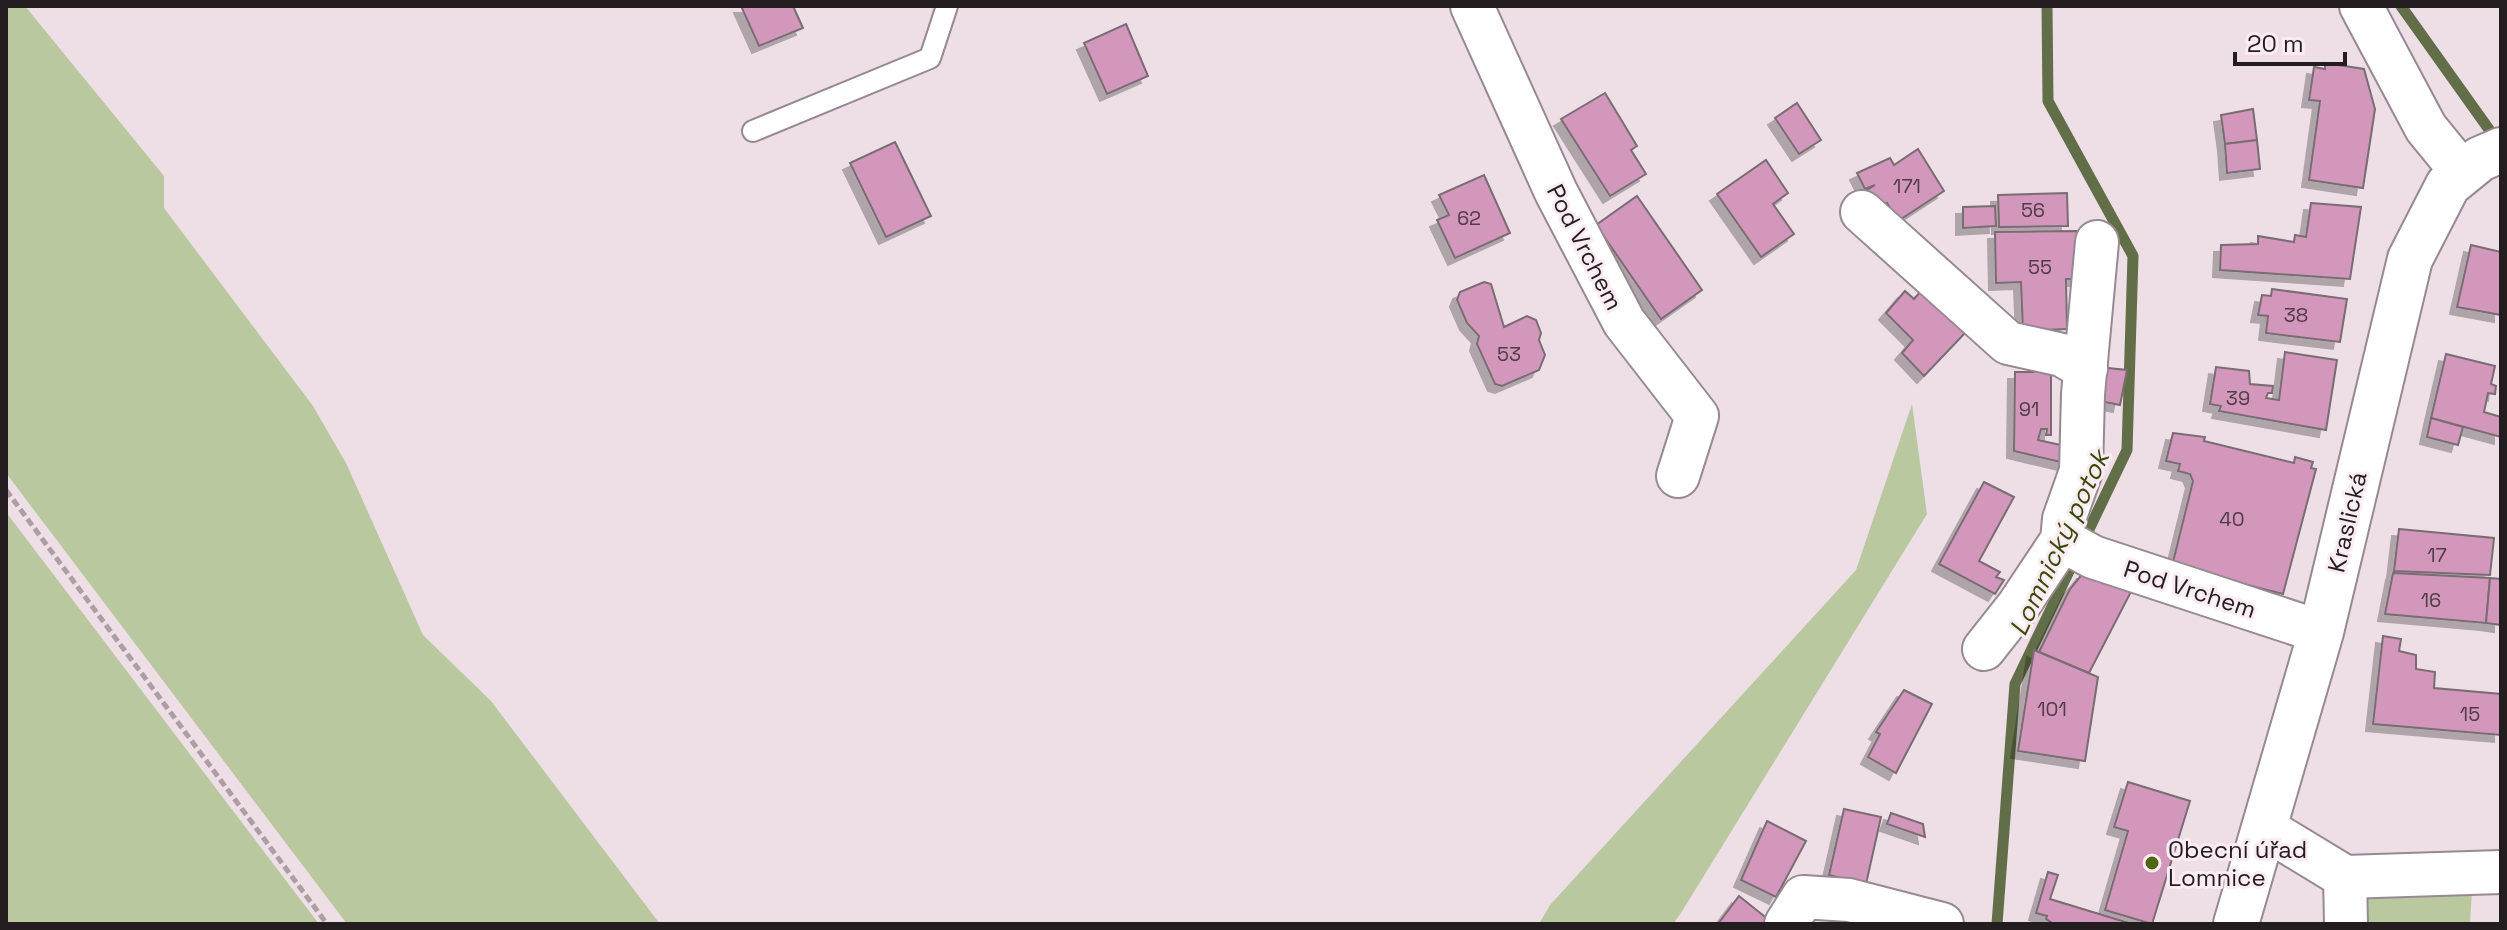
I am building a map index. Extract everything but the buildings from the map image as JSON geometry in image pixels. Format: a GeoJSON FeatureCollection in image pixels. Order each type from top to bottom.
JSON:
{"type":"FeatureCollection","features":[{"type":"Feature","properties":{"kind":"street","name":"Pod Vrchem"},"geometry":{"type":"LineString","coordinates":[[1472,6],[1556,192],[1624,322],[1697,416],[1678,476]]}},
{"type":"Feature","properties":{"kind":"street"},"geometry":{"type":"LineString","coordinates":[[2361,6],[2426,128],[2481,160]]}},
{"type":"Feature","properties":{"kind":"street","name":"Kraslická"},"geometry":{"type":"LineString","coordinates":[[2236,924],[2321,632],[2410,259],[2448,185],[2481,160]]}},
{"type":"Feature","properties":{"kind":"street"},"geometry":{"type":"LineString","coordinates":[[1862,212],[2008,343],[2062,355],[2086,369]]}},
{"type":"Feature","properties":{"kind":"street"},"geometry":{"type":"LineString","coordinates":[[1984,649],[2009,618],[2077,549],[2064,519],[2081,471],[2097,242]]}},
{"type":"Feature","properties":{"kind":"street","name":"Pod Vrchem"},"geometry":{"type":"LineString","coordinates":[[2077,549],[2321,632]]}},
{"type":"Feature","properties":{"kind":"street"},"geometry":{"type":"LineString","coordinates":[[2266,829],[2345,877],[2501,872]]}},
{"type":"Feature","properties":{"kind":"street"},"geometry":{"type":"LineString","coordinates":[[2345,877],[2346,924]]}},
{"type":"Feature","properties":{"kind":"street"},"geometry":{"type":"LineString","coordinates":[[1786,924],[1803,897],[1849,900],[1942,924]]}},
{"type":"Feature","properties":{"kind":"lane"},"geometry":{"type":"LineString","coordinates":[[753,131],[930,58],[947,6]]}},
{"type":"Feature","properties":{"kind":"path"},"geometry":{"type":"LineString","coordinates":[[6,490],[327,924]]}},
{"type":"Feature","properties":{"kind":"green space"},"geometry":{"type":"Polygon","coordinates":[[[6,6],[25,6],[164,176],[164,208],[313,406],[346,463],[423,635],[491,701],[660,924],[347,924],[6,473],[6,6]]]}},
{"type":"Feature","properties":{"kind":"green space"},"geometry":{"type":"Polygon","coordinates":[[[1912,404],[1927,514],[1681,913],[1673,924],[1539,924],[1550,905],[1856,570],[1912,404]]]}},
{"type":"Feature","properties":{"kind":"green space"},"geometry":{"type":"Polygon","coordinates":[[[6,512],[9,516],[319,924],[6,924],[6,512]]]}},
{"type":"Feature","properties":{"kind":"green space"},"geometry":{"type":"Polygon","coordinates":[[[2367,890],[2472,890],[2470,924],[2368,924],[2367,890]]]}},
{"type":"Feature","properties":{"kind":"waterway","name":"Lomnický potok"},"geometry":{"type":"LineString","coordinates":[[1997,924],[2015,684],[2127,450],[2133,256],[2048,101],[2047,6]]}},
{"type":"Feature","properties":{"kind":"waterway"},"geometry":{"type":"LineString","coordinates":[[2401,6],[2498,142]]}},
{"type":"Feature","properties":{"kind":"place","name":"Obecní úřad Lomnice"},"geometry":{"type":"Point","coordinates":[2152,863]}}]}
